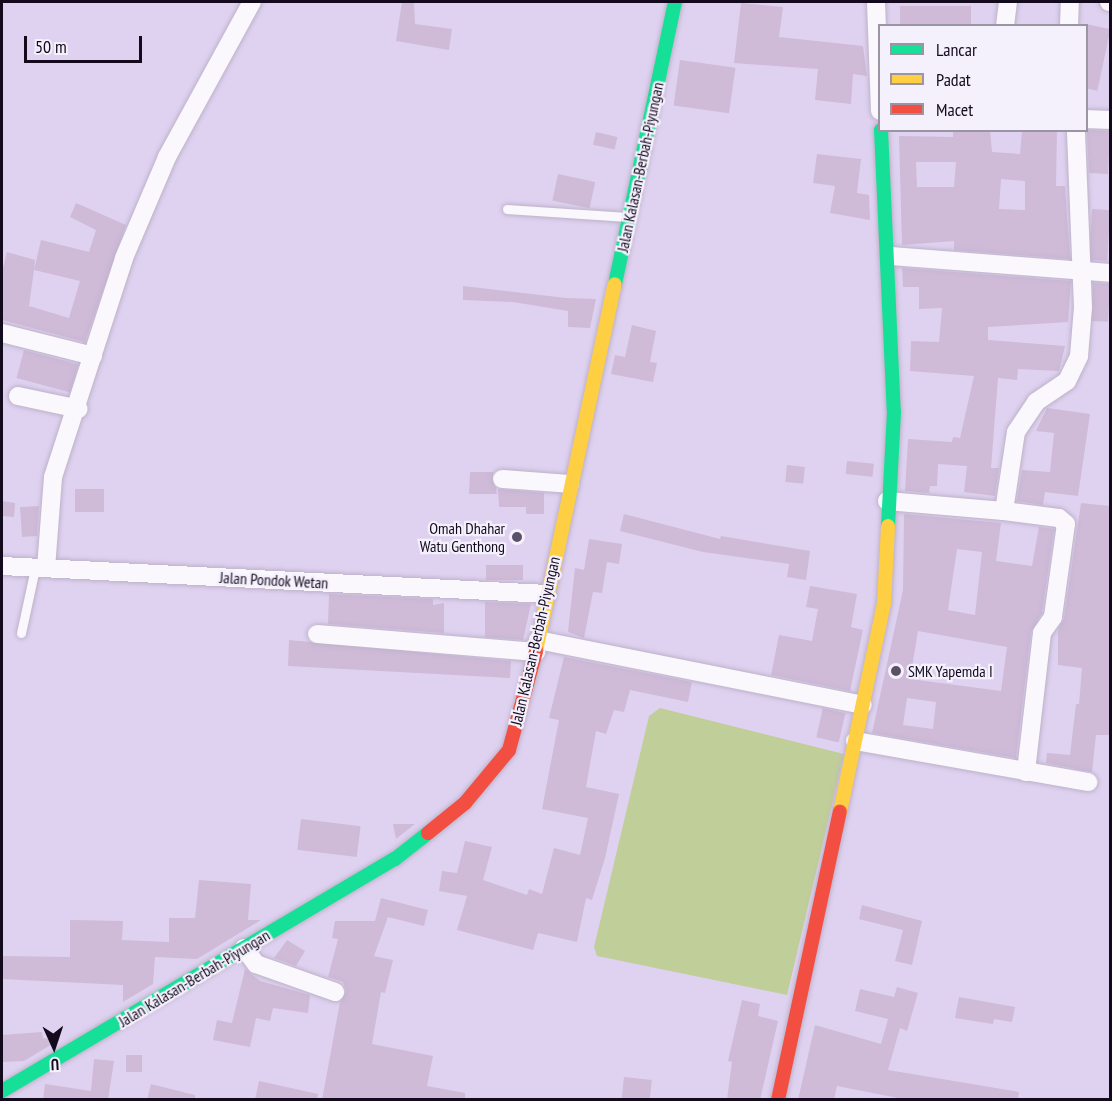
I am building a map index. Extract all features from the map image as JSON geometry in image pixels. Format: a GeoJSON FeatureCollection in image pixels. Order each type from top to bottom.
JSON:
{"type":"FeatureCollection","features":[{"type":"Feature","properties":{"kind":"street"},"geometry":{"type":"LineString","coordinates":[[41,568],[53,477],[79,409],[93,356],[139,218],[252,2]]}},
{"type":"Feature","properties":{"kind":"street","name":"Jalan Kalasan-Berbah-Piyungan"},"geometry":{"type":"LineString","coordinates":[[2,1091],[395,859],[465,803],[509,750],[537,646],[675,2]]}},
{"type":"Feature","properties":{"kind":"street"},"geometry":{"type":"LineString","coordinates":[[876,2],[878,70]]}},
{"type":"Feature","properties":{"kind":"street"},"geometry":{"type":"LineString","coordinates":[[1005,24],[1008,2]]}},
{"type":"Feature","properties":{"kind":"street"},"geometry":{"type":"LineString","coordinates":[[1069,24],[1070,2]]}},
{"type":"Feature","properties":{"kind":"street"},"geometry":{"type":"LineString","coordinates":[[1088,119],[1110,120]]}},
{"type":"Feature","properties":{"kind":"street"},"geometry":{"type":"LineString","coordinates":[[778,1100],[884,603],[887,501],[894,412],[890,256],[881,132]]}},
{"type":"Feature","properties":{"kind":"street"},"geometry":{"type":"LineString","coordinates":[[1004,511],[1016,432],[1036,402],[1075,370],[1083,326],[1078,268],[1076,132]]}},
{"type":"Feature","properties":{"kind":"street"},"geometry":{"type":"LineString","coordinates":[[890,256],[1078,268],[1110,273]]}},
{"type":"Feature","properties":{"kind":"street"},"geometry":{"type":"LineString","coordinates":[[2,333],[93,356]]}},
{"type":"Feature","properties":{"kind":"street"},"geometry":{"type":"LineString","coordinates":[[18,396],[79,409]]}},
{"type":"Feature","properties":{"kind":"street"},"geometry":{"type":"LineString","coordinates":[[502,479],[570,484]]}},
{"type":"Feature","properties":{"kind":"street"},"geometry":{"type":"LineString","coordinates":[[887,501],[1059,518],[1066,524],[1053,617],[1042,633],[1026,772]]}},
{"type":"Feature","properties":{"kind":"street","name":"Jalan Pondok Wetan"},"geometry":{"type":"LineString","coordinates":[[2,566],[547,594]]}},
{"type":"Feature","properties":{"kind":"street"},"geometry":{"type":"LineString","coordinates":[[317,634],[537,646],[863,705]]}},
{"type":"Feature","properties":{"kind":"street"},"geometry":{"type":"LineString","coordinates":[[855,741],[1088,782]]}},
{"type":"Feature","properties":{"kind":"street"},"geometry":{"type":"LineString","coordinates":[[244,948],[256,964],[334,992]]}},
{"type":"Feature","properties":{"kind":"lane"},"geometry":{"type":"LineString","coordinates":[[507,209],[629,217]]}},
{"type":"Feature","properties":{"kind":"lane"},"geometry":{"type":"LineString","coordinates":[[21,633],[41,568]]}},
{"type":"Feature","properties":{"kind":"green space"},"geometry":{"type":"Polygon","coordinates":[[[660,708],[844,754],[787,995],[597,956],[594,947],[649,716],[660,708]]]}},
{"type":"Feature","properties":{"kind":"building"},"geometry":{"type":"Polygon","coordinates":[[[402,2],[414,2],[415,24],[452,29],[449,50],[396,41],[402,2]]]}},
{"type":"Feature","properties":{"kind":"building"},"geometry":{"type":"Polygon","coordinates":[[[741,3],[783,7],[779,37],[863,46],[867,76],[853,74],[851,104],[815,100],[818,69],[734,63],[741,3]]]}},
{"type":"Feature","properties":{"kind":"building"},"geometry":{"type":"Polygon","coordinates":[[[900,6],[971,6],[971,24],[900,24],[900,6]]]}},
{"type":"Feature","properties":{"kind":"building"},"geometry":{"type":"Polygon","coordinates":[[[1088,24],[1110,29],[1097,91],[1088,89],[1088,24]]]}},
{"type":"Feature","properties":{"kind":"building"},"geometry":{"type":"Polygon","coordinates":[[[680,60],[735,68],[729,113],[674,106],[680,60]]]}},
{"type":"Feature","properties":{"kind":"building"},"geometry":{"type":"Polygon","coordinates":[[[1088,130],[1110,131],[1108,174],[1089,173],[1088,130]]]}},
{"type":"Feature","properties":{"kind":"building"},"geometry":{"type":"Polygon","coordinates":[[[596,132],[617,137],[615,150],[593,145],[596,132]]]}},
{"type":"Feature","properties":{"kind":"building"},"geometry":{"type":"Polygon","coordinates":[[[953,132],[990,132],[992,152],[1020,154],[1022,132],[1057,132],[1056,186],[1065,186],[1070,259],[954,250],[954,241],[902,245],[899,136],[953,137],[953,132]],[[916,162],[917,187],[954,187],[956,162],[916,162]],[[1001,179],[999,209],[1025,210],[1025,181],[1001,179]]]}},
{"type":"Feature","properties":{"kind":"building"},"geometry":{"type":"Polygon","coordinates":[[[817,154],[861,159],[857,193],[869,195],[870,220],[830,213],[835,186],[813,183],[817,154]]]}},
{"type":"Feature","properties":{"kind":"building"},"geometry":{"type":"Polygon","coordinates":[[[558,174],[595,182],[590,208],[552,200],[558,174]]]}},
{"type":"Feature","properties":{"kind":"building"},"geometry":{"type":"Polygon","coordinates":[[[76,203],[126,225],[85,342],[2,320],[2,272],[7,252],[35,260],[34,270],[41,240],[89,252],[96,230],[70,217],[76,203]],[[34,270],[29,306],[69,318],[80,281],[34,270]]]}},
{"type":"Feature","properties":{"kind":"building"},"geometry":{"type":"Polygon","coordinates":[[[1092,209],[1110,210],[1107,261],[1089,260],[1092,209]]]}},
{"type":"Feature","properties":{"kind":"building"},"geometry":{"type":"Polygon","coordinates":[[[902,268],[1071,281],[1068,322],[988,327],[988,340],[1065,346],[1059,371],[1018,369],[1017,380],[998,378],[991,468],[999,468],[995,496],[964,492],[967,466],[938,464],[937,486],[930,486],[929,493],[905,491],[908,439],[952,442],[953,437],[960,438],[974,376],[910,371],[911,341],[939,342],[942,308],[919,309],[919,287],[903,287],[902,268]]]}},
{"type":"Feature","properties":{"kind":"building"},"geometry":{"type":"Polygon","coordinates":[[[1093,283],[1110,284],[1108,322],[1091,321],[1093,283]]]}},
{"type":"Feature","properties":{"kind":"building"},"geometry":{"type":"Polygon","coordinates":[[[463,286],[566,298],[596,299],[590,328],[568,327],[568,311],[513,302],[463,300],[463,286]]]}},
{"type":"Feature","properties":{"kind":"building"},"geometry":{"type":"Polygon","coordinates":[[[632,325],[656,331],[650,362],[657,363],[653,382],[611,374],[615,355],[625,357],[632,325]]]}},
{"type":"Feature","properties":{"kind":"building"},"geometry":{"type":"Polygon","coordinates":[[[24,350],[78,364],[71,393],[16,378],[24,350]]]}},
{"type":"Feature","properties":{"kind":"building"},"geometry":{"type":"Polygon","coordinates":[[[1047,408],[1090,414],[1078,496],[1045,492],[1043,505],[1017,501],[1022,470],[1050,472],[1054,433],[1036,431],[1047,408]]]}},
{"type":"Feature","properties":{"kind":"building"},"geometry":{"type":"Polygon","coordinates":[[[847,461],[874,464],[872,477],[846,474],[847,461]]]}},
{"type":"Feature","properties":{"kind":"building"},"geometry":{"type":"Polygon","coordinates":[[[787,465],[805,467],[803,484],[785,482],[787,465]]]}},
{"type":"Feature","properties":{"kind":"building"},"geometry":{"type":"Polygon","coordinates":[[[470,472],[493,472],[497,494],[469,494],[470,472]]]}},
{"type":"Feature","properties":{"kind":"building"},"geometry":{"type":"Polygon","coordinates":[[[75,489],[104,489],[104,512],[75,512],[75,489]]]}},
{"type":"Feature","properties":{"kind":"building"},"geometry":{"type":"Polygon","coordinates":[[[498,489],[544,493],[544,514],[526,514],[526,507],[499,507],[498,489]]]}},
{"type":"Feature","properties":{"kind":"building"},"geometry":{"type":"Polygon","coordinates":[[[2,501],[15,503],[14,517],[2,516],[2,501]]]}},
{"type":"Feature","properties":{"kind":"building"},"geometry":{"type":"Polygon","coordinates":[[[1081,503],[1110,506],[1110,735],[1096,735],[1092,772],[1046,763],[1047,753],[1070,755],[1076,704],[1079,704],[1082,668],[1058,665],[1058,629],[1064,619],[1081,503]]]}},
{"type":"Feature","properties":{"kind":"building"},"geometry":{"type":"Polygon","coordinates":[[[39,506],[37,536],[22,537],[20,507],[39,506]]]}},
{"type":"Feature","properties":{"kind":"building"},"geometry":{"type":"Polygon","coordinates":[[[624,514],[720,539],[721,536],[810,551],[806,580],[787,577],[789,564],[703,552],[620,531],[624,514]]]}},
{"type":"Feature","properties":{"kind":"building"},"geometry":{"type":"Polygon","coordinates":[[[904,514],[1001,523],[996,561],[1032,566],[1039,527],[1054,529],[1042,613],[1031,632],[1016,758],[872,733],[903,590],[904,514]],[[957,549],[948,610],[975,615],[982,552],[957,549]],[[918,631],[910,679],[1001,691],[1007,647],[918,631]],[[907,698],[903,725],[933,729],[936,702],[907,698]]]}},
{"type":"Feature","properties":{"kind":"building"},"geometry":{"type":"Polygon","coordinates":[[[589,539],[622,544],[619,564],[607,562],[602,593],[593,592],[584,638],[568,632],[575,568],[584,570],[589,539]]]}},
{"type":"Feature","properties":{"kind":"building"},"geometry":{"type":"Polygon","coordinates":[[[486,565],[523,565],[523,580],[486,580],[486,565]]]}},
{"type":"Feature","properties":{"kind":"building"},"geometry":{"type":"Polygon","coordinates":[[[810,586],[857,594],[851,627],[863,630],[850,691],[771,675],[779,635],[812,641],[818,609],[806,607],[810,586]]]}},
{"type":"Feature","properties":{"kind":"building"},"geometry":{"type":"Polygon","coordinates":[[[329,594],[433,599],[433,605],[444,603],[444,633],[328,624],[329,594]]]}},
{"type":"Feature","properties":{"kind":"building"},"geometry":{"type":"Polygon","coordinates":[[[485,602],[531,604],[523,640],[485,637],[485,602]]]}},
{"type":"Feature","properties":{"kind":"building"},"geometry":{"type":"Polygon","coordinates":[[[289,640],[511,661],[510,678],[288,666],[289,640]]]}},
{"type":"Feature","properties":{"kind":"building"},"geometry":{"type":"Polygon","coordinates":[[[564,657],[692,682],[688,702],[630,690],[624,712],[614,710],[606,734],[596,731],[586,787],[619,794],[605,858],[592,900],[586,898],[577,942],[538,933],[533,950],[457,930],[467,896],[439,891],[442,871],[457,873],[465,841],[492,847],[483,880],[527,895],[529,889],[542,894],[554,848],[580,855],[588,818],[542,809],[559,720],[549,718],[564,657]]]}},
{"type":"Feature","properties":{"kind":"building"},"geometry":{"type":"Polygon","coordinates":[[[823,708],[845,713],[839,742],[816,737],[823,708]]]}},
{"type":"Feature","properties":{"kind":"building"},"geometry":{"type":"Polygon","coordinates":[[[301,819],[361,826],[357,857],[297,850],[301,819]]]}},
{"type":"Feature","properties":{"kind":"building"},"geometry":{"type":"Polygon","coordinates":[[[393,824],[415,824],[396,839],[393,824]]]}},
{"type":"Feature","properties":{"kind":"building"},"geometry":{"type":"Polygon","coordinates":[[[199,880],[251,884],[248,920],[261,920],[197,959],[155,957],[153,984],[123,1002],[123,985],[2,979],[2,956],[70,957],[70,920],[123,921],[122,940],[169,942],[169,918],[195,918],[199,880]]]}},
{"type":"Feature","properties":{"kind":"building"},"geometry":{"type":"Polygon","coordinates":[[[381,898],[428,910],[424,926],[388,917],[374,956],[393,960],[385,993],[381,992],[372,1044],[433,1056],[427,1086],[465,1093],[465,1100],[322,1100],[340,1002],[346,991],[343,982],[328,977],[338,939],[332,938],[335,921],[375,921],[381,898]]]}},
{"type":"Feature","properties":{"kind":"building"},"geometry":{"type":"Polygon","coordinates":[[[862,905],[922,921],[912,965],[895,961],[903,930],[859,919],[862,905]]]}},
{"type":"Feature","properties":{"kind":"building"},"geometry":{"type":"Polygon","coordinates":[[[287,940],[305,951],[296,966],[274,958],[287,940]]]}},
{"type":"Feature","properties":{"kind":"building"},"geometry":{"type":"Polygon","coordinates":[[[245,969],[260,981],[310,995],[308,1013],[273,1008],[270,1021],[256,1018],[250,1047],[213,1040],[217,1020],[232,1023],[245,969]]]}},
{"type":"Feature","properties":{"kind":"building"},"geometry":{"type":"Polygon","coordinates":[[[897,987],[918,993],[907,1031],[900,1028],[888,1070],[1019,1092],[1018,1100],[908,1100],[837,1086],[834,1100],[798,1100],[815,1025],[881,1044],[888,1019],[855,1011],[860,989],[894,997],[897,987]]]}},
{"type":"Feature","properties":{"kind":"building"},"geometry":{"type":"Polygon","coordinates":[[[959,997],[1015,1007],[1012,1022],[994,1019],[993,1024],[955,1018],[959,997]]]}},
{"type":"Feature","properties":{"kind":"building"},"geometry":{"type":"Polygon","coordinates":[[[742,1000],[760,1004],[758,1016],[778,1021],[760,1100],[727,1100],[732,1062],[728,1061],[742,1000]]]}},
{"type":"Feature","properties":{"kind":"building"},"geometry":{"type":"Polygon","coordinates":[[[42,1032],[43,1038],[59,1040],[24,1061],[2,1062],[2,1035],[42,1032]]]}},
{"type":"Feature","properties":{"kind":"building"},"geometry":{"type":"Polygon","coordinates":[[[126,1055],[142,1055],[142,1072],[126,1072],[126,1055]]]}},
{"type":"Feature","properties":{"kind":"building"},"geometry":{"type":"Polygon","coordinates":[[[94,1059],[114,1061],[108,1100],[43,1100],[45,1084],[91,1091],[94,1059]]]}},
{"type":"Feature","properties":{"kind":"building"},"geometry":{"type":"Polygon","coordinates":[[[624,1077],[652,1080],[650,1100],[622,1100],[624,1077]]]}},
{"type":"Feature","properties":{"kind":"building"},"geometry":{"type":"Polygon","coordinates":[[[259,1081],[318,1094],[317,1100],[255,1100],[259,1081]]]}},
{"type":"Feature","properties":{"kind":"building"},"geometry":{"type":"Polygon","coordinates":[[[151,1084],[195,1095],[195,1100],[147,1100],[151,1084]]]}},
{"type":"Feature","properties":{"kind":"traffic: fast"},"geometry":{"type":"LineString","coordinates":[[615,284],[675,2]]}},
{"type":"Feature","properties":{"kind":"traffic: fast"},"geometry":{"type":"LineString","coordinates":[[881,132],[894,412],[888,526]]}},
{"type":"Feature","properties":{"kind":"traffic: fast"},"geometry":{"type":"LineString","coordinates":[[2,1091],[395,859],[428,833]]}},
{"type":"Feature","properties":{"kind":"traffic: slow"},"geometry":{"type":"LineString","coordinates":[[536,651],[615,284]]}},
{"type":"Feature","properties":{"kind":"traffic: slow"},"geometry":{"type":"LineString","coordinates":[[840,812],[884,603],[888,526]]}},
{"type":"Feature","properties":{"kind":"traffic: jam"},"geometry":{"type":"LineString","coordinates":[[428,833],[465,803],[509,750],[536,651]]}},
{"type":"Feature","properties":{"kind":"traffic: jam"},"geometry":{"type":"LineString","coordinates":[[778,1100],[840,812]]}},
{"type":"Feature","properties":{"kind":"place","name":"Omah Dhahar Watu Genthong"},"geometry":{"type":"Point","coordinates":[517,537]}},
{"type":"Feature","properties":{"kind":"place","name":"SMK Yapemda I"},"geometry":{"type":"Point","coordinates":[896,671]}}]}
